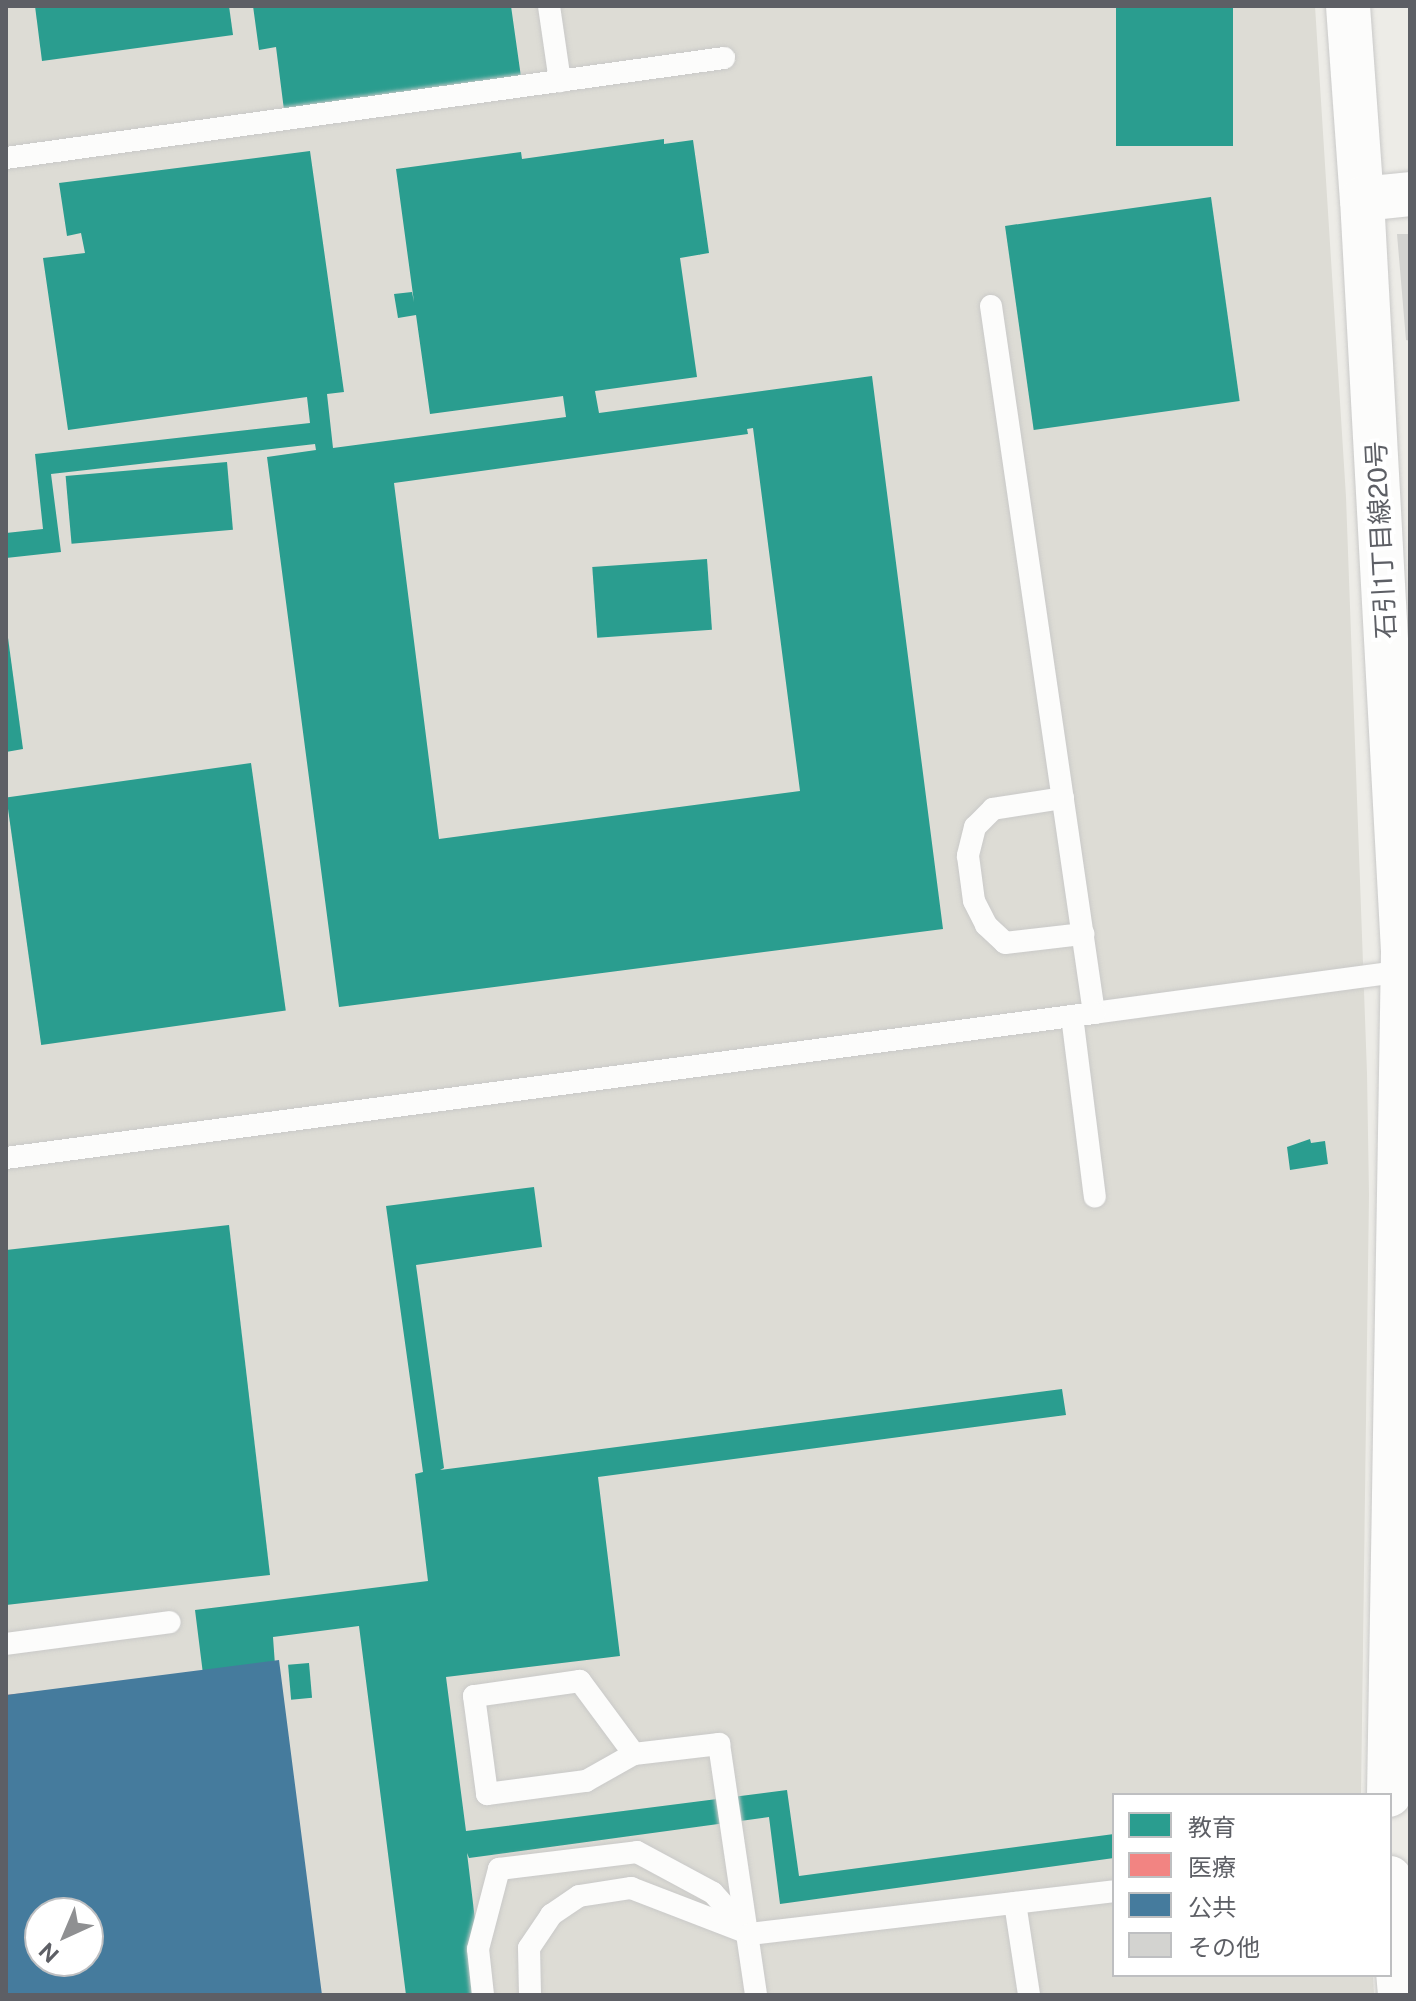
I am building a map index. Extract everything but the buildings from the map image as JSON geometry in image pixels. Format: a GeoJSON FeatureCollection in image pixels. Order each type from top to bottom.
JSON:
{"type":"FeatureCollection","features":[{"type":"Feature","properties":{"kind":"street","name":"石引1丁目線20号"},"geometry":{"type":"LineString","coordinates":[[1348,6],[1362,199],[1405,959],[1404,1356],[1389,1793]]}},
{"type":"Feature","properties":{"kind":"street"},"geometry":{"type":"LineString","coordinates":[[1362,199],[1410,194]]}},
{"type":"Feature","properties":{"kind":"street"},"geometry":{"type":"LineString","coordinates":[[1392,1901],[1400,1995]]}},
{"type":"Feature","properties":{"kind":"lane"},"geometry":{"type":"LineString","coordinates":[[549,6],[560,81]]}},
{"type":"Feature","properties":{"kind":"lane"},"geometry":{"type":"LineString","coordinates":[[6,158],[724,58]]}},
{"type":"Feature","properties":{"kind":"lane"},"geometry":{"type":"LineString","coordinates":[[991,306],[1083,934],[1083,1015],[1095,1197]]}},
{"type":"Feature","properties":{"kind":"lane"},"geometry":{"type":"LineString","coordinates":[[1063,798],[993,809],[975,827],[968,856],[974,901],[986,925],[1005,943],[1083,934]]}},
{"type":"Feature","properties":{"kind":"lane"},"geometry":{"type":"LineString","coordinates":[[6,1158],[1083,1015],[1405,959]]}},
{"type":"Feature","properties":{"kind":"lane"},"geometry":{"type":"LineString","coordinates":[[6,1644],[170,1622]]}},
{"type":"Feature","properties":{"kind":"lane"},"geometry":{"type":"LineString","coordinates":[[634,1754],[580,1681],[474,1696],[487,1794],[586,1781],[634,1754],[719,1744],[750,1934],[756,1995]]}},
{"type":"Feature","properties":{"kind":"lane"},"geometry":{"type":"LineString","coordinates":[[483,1995],[478,1949],[499,1869],[637,1852],[713,1893],[750,1934]]}},
{"type":"Feature","properties":{"kind":"lane"},"geometry":{"type":"LineString","coordinates":[[530,1995],[529,1948],[551,1915],[579,1896],[631,1888],[750,1934],[1112,1891]]}},
{"type":"Feature","properties":{"kind":"lane"},"geometry":{"type":"LineString","coordinates":[[1015,1903],[1029,1995]]}},
{"type":"Feature","properties":{"kind":"shaded area"},"geometry":{"type":"Polygon","coordinates":[[[6,6],[1315,6],[1346,497],[1367,1073],[1369,1195],[1361,1793],[1112,1793],[1112,1977],[1373,1977],[1374,1995],[6,1995],[6,6]]]}}]}
